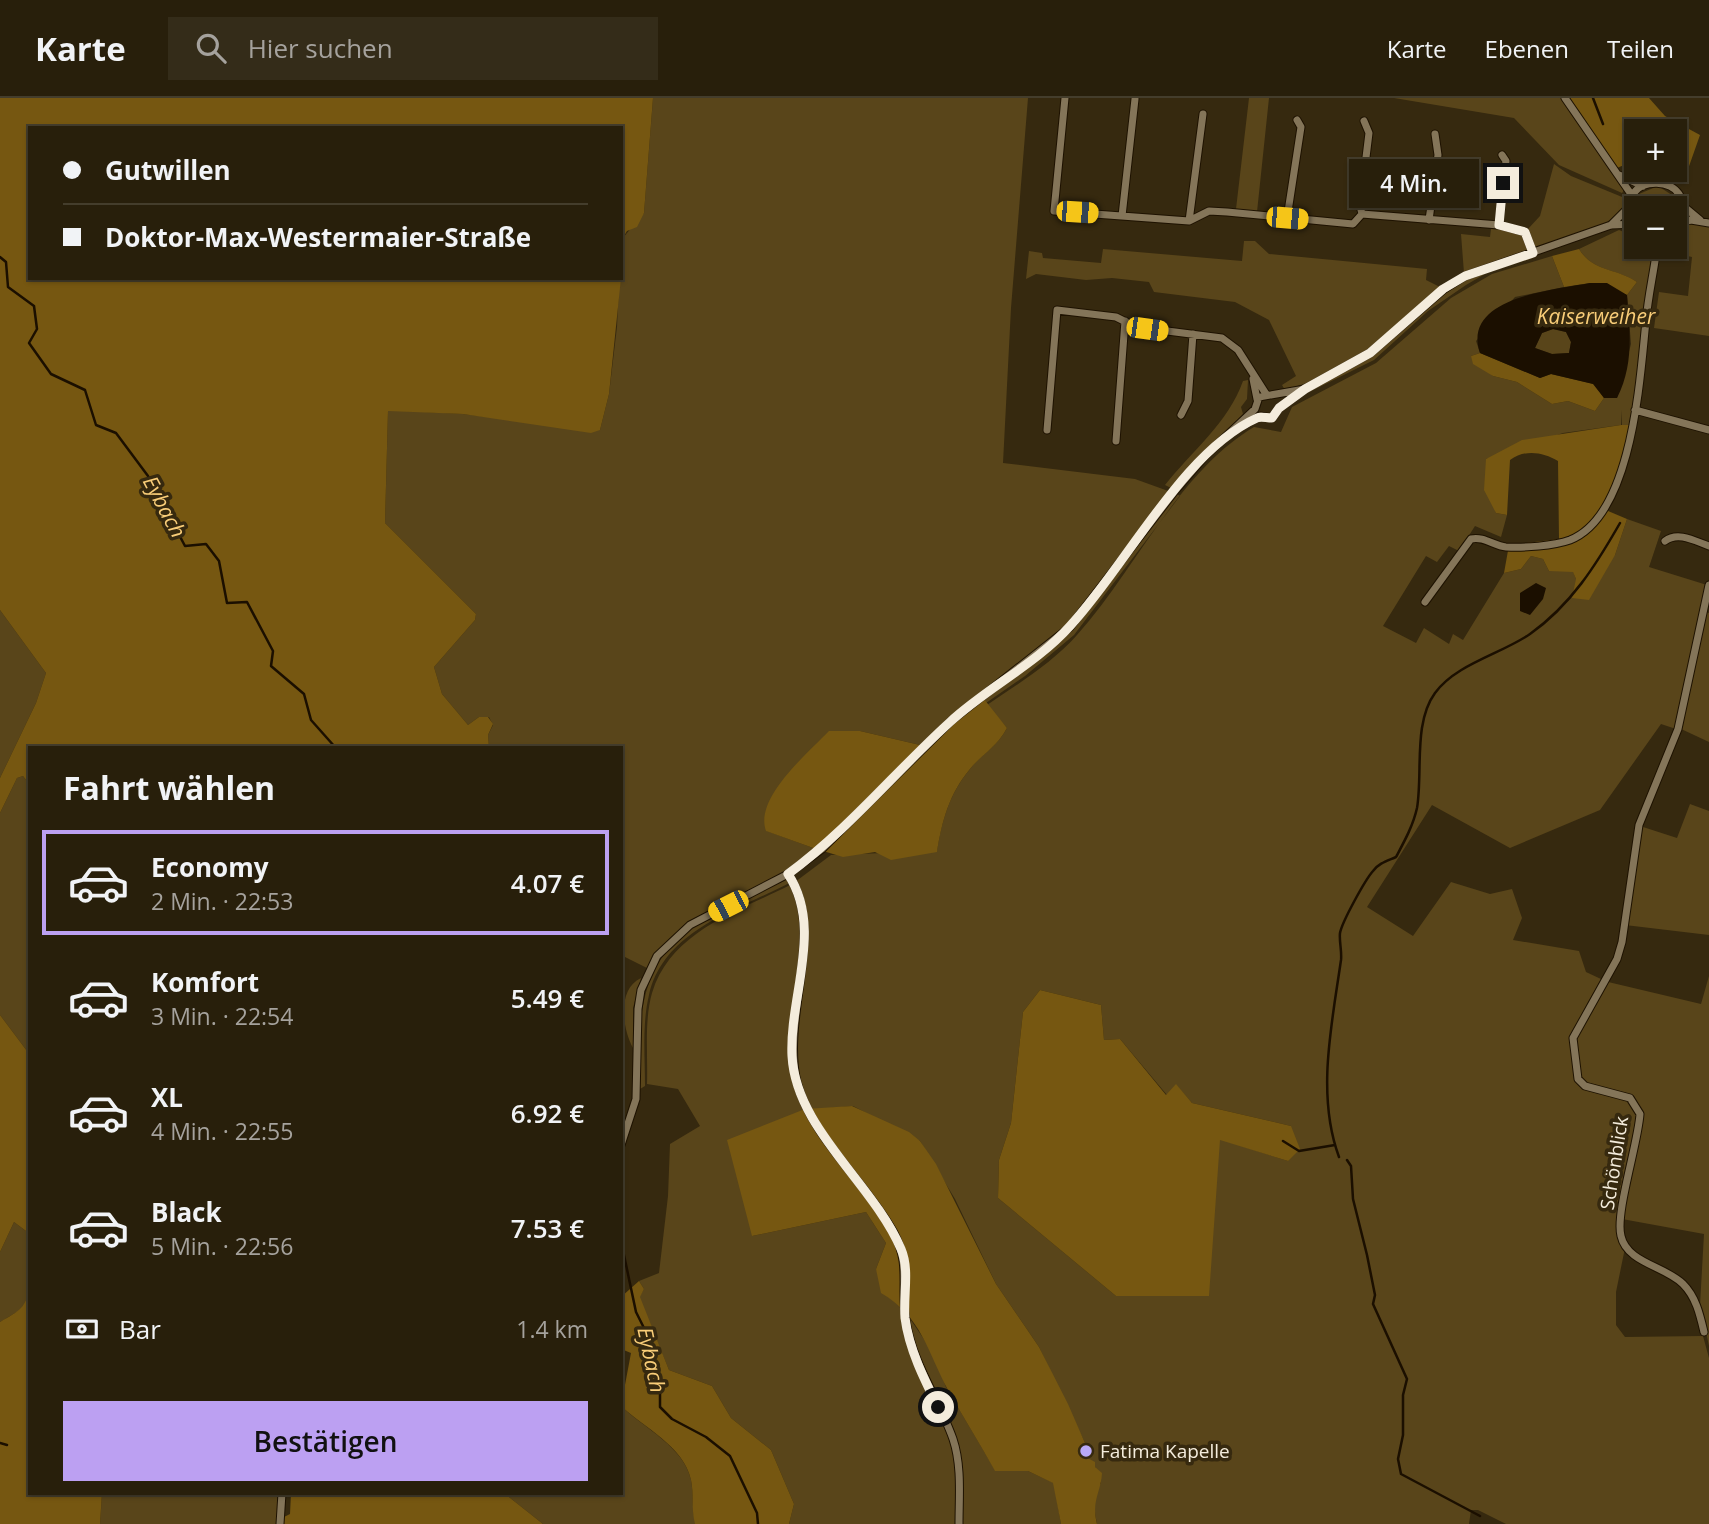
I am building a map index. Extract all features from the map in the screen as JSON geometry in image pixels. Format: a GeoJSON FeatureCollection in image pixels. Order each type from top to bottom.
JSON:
{"type":"FeatureCollection","features":[{"type":"Feature","properties":{"kind":"street"},"geometry":{"type":"LineString","coordinates":[[1065,98],[1054,211],[1189,221],[1209,211],[1353,224],[1362,214]]}},
{"type":"Feature","properties":{"kind":"street"},"geometry":{"type":"LineString","coordinates":[[1565,98],[1618,174],[1629,196]]}},
{"type":"Feature","properties":{"kind":"street"},"geometry":{"type":"LineString","coordinates":[[1122,216],[1135,99]]}},
{"type":"Feature","properties":{"kind":"street"},"geometry":{"type":"LineString","coordinates":[[1189,221],[1203,114]]}},
{"type":"Feature","properties":{"kind":"street"},"geometry":{"type":"LineString","coordinates":[[1287,218],[1301,127],[1297,120]]}},
{"type":"Feature","properties":{"kind":"street"},"geometry":{"type":"LineString","coordinates":[[1362,214],[1360,206],[1369,133],[1364,121]]}},
{"type":"Feature","properties":{"kind":"street"},"geometry":{"type":"LineString","coordinates":[[1429,220],[1438,155],[1435,134]]}},
{"type":"Feature","properties":{"kind":"street"},"geometry":{"type":"LineString","coordinates":[[1499,225],[1506,161],[1502,155]]}},
{"type":"Feature","properties":{"kind":"street"},"geometry":{"type":"LineString","coordinates":[[1618,174],[1643,186]]}},
{"type":"Feature","properties":{"kind":"street"},"geometry":{"type":"LineString","coordinates":[[1636,196],[1643,186],[1651,183],[1667,184],[1679,196]]}},
{"type":"Feature","properties":{"kind":"street"},"geometry":{"type":"LineString","coordinates":[[1687,209],[1700,220],[1709,223]]}},
{"type":"Feature","properties":{"kind":"street"},"geometry":{"type":"LineString","coordinates":[[1611,225],[1624,210]]}},
{"type":"Feature","properties":{"kind":"street"},"geometry":{"type":"LineString","coordinates":[[1362,214],[1499,225],[1525,232],[1533,253]]}},
{"type":"Feature","properties":{"kind":"street"},"geometry":{"type":"LineString","coordinates":[[1687,222],[1700,220]]}},
{"type":"Feature","properties":{"kind":"street"},"geometry":{"type":"LineString","coordinates":[[1257,412],[1272,418],[1279,408],[1305,389],[1370,353],[1443,289],[1481,268],[1611,225],[1624,224]]}},
{"type":"Feature","properties":{"kind":"street"},"geometry":{"type":"LineString","coordinates":[[1425,602],[1471,539],[1478,537],[1504,547],[1570,540],[1583,532],[1603,509],[1621,474],[1635,410],[1643,371],[1646,317],[1655,259]]}},
{"type":"Feature","properties":{"kind":"street"},"geometry":{"type":"LineString","coordinates":[[1047,430],[1057,310],[1116,317],[1136,327],[1212,335],[1231,343],[1253,379],[1279,408]]}},
{"type":"Feature","properties":{"kind":"street"},"geometry":{"type":"LineString","coordinates":[[1116,441],[1125,321]]}},
{"type":"Feature","properties":{"kind":"street"},"geometry":{"type":"LineString","coordinates":[[1181,415],[1188,401],[1192,334]]}},
{"type":"Feature","properties":{"kind":"street"},"geometry":{"type":"LineString","coordinates":[[1253,379],[1257,412]]}},
{"type":"Feature","properties":{"kind":"street"},"geometry":{"type":"LineString","coordinates":[[1257,399],[1305,389]]}},
{"type":"Feature","properties":{"kind":"street"},"geometry":{"type":"LineString","coordinates":[[1635,410],[1709,430]]}},
{"type":"Feature","properties":{"kind":"street"},"geometry":{"type":"LineString","coordinates":[[623,1141],[631,1125],[636,1099],[636,1057],[642,990],[657,956],[690,925],[788,874],[822,849],[951,721],[1070,627],[1205,456],[1257,412]]}},
{"type":"Feature","properties":{"kind":"street"},"geometry":{"type":"LineString","coordinates":[[1665,541],[1672,536],[1679,536],[1709,546]]}},
{"type":"Feature","properties":{"kind":"street","name":"Schönblick"},"geometry":{"type":"LineString","coordinates":[[1704,1332],[1698,1307],[1684,1284],[1632,1253],[1621,1238],[1620,1220],[1640,1114],[1630,1098],[1585,1086],[1578,1079],[1573,1038],[1617,958],[1622,942],[1639,825],[1678,729],[1709,585]]}},
{"type":"Feature","properties":{"kind":"street"},"geometry":{"type":"LineString","coordinates":[[788,874],[800,894],[805,924],[792,1057],[800,1094],[820,1129],[871,1196],[902,1252],[905,1320],[910,1341],[921,1373],[947,1425],[957,1455],[959,1524]]}},
{"type":"Feature","properties":{"kind":"street"},"geometry":{"type":"LineString","coordinates":[[280,1524],[282,1495]]}},
{"type":"Feature","properties":{"kind":"shaded area"},"geometry":{"type":"Polygon","coordinates":[[[0,98],[653,98],[644,213],[637,227],[627,231],[623,238],[623,126],[28,126],[28,280],[621,280],[609,394],[600,430],[591,433],[463,414],[388,411],[385,523],[476,614],[475,620],[434,667],[442,694],[468,725],[479,717],[488,717],[493,724],[488,735],[489,746],[28,746],[28,782],[23,776],[17,778],[0,813],[0,778],[36,703],[46,673],[0,610],[0,98]]]}},
{"type":"Feature","properties":{"kind":"shaded area"},"geometry":{"type":"Polygon","coordinates":[[[653,98],[1028,98],[1011,308],[1003,463],[1135,479],[1171,492],[1068,625],[1045,646],[949,718],[920,745],[860,731],[767,831],[816,849],[786,872],[691,922],[659,950],[647,968],[623,956],[623,746],[489,746],[488,735],[493,725],[489,717],[479,717],[468,725],[442,694],[434,667],[475,620],[476,614],[385,523],[388,410],[463,414],[600,430],[609,394],[619,280],[623,280],[623,238],[644,213],[653,98]]]}},
{"type":"Feature","properties":{"kind":"shaded area"},"geometry":{"type":"Polygon","coordinates":[[[1249,98],[1269,98],[1257,212],[1236,209],[1249,98]]]}},
{"type":"Feature","properties":{"kind":"shaded area"},"geometry":{"type":"Polygon","coordinates":[[[1394,98],[1562,98],[1624,190],[1622,193],[1559,165],[1514,118],[1394,98]]]}},
{"type":"Feature","properties":{"kind":"shaded area"},"geometry":{"type":"Polygon","coordinates":[[[1569,98],[1649,98],[1671,119],[1624,119],[1624,165],[1617,168],[1569,98]]]}},
{"type":"Feature","properties":{"kind":"shaded area"},"geometry":{"type":"Polygon","coordinates":[[[1687,128],[1700,135],[1687,172],[1687,128]]]}},
{"type":"Feature","properties":{"kind":"shaded area"},"geometry":{"type":"Polygon","coordinates":[[[1554,164],[1571,176],[1624,198],[1622,209],[1601,225],[1534,249],[1527,230],[1540,216],[1554,164]]]}},
{"type":"Feature","properties":{"kind":"shaded area"},"geometry":{"type":"Polygon","coordinates":[[[1658,186],[1673,196],[1638,196],[1658,186]]]}},
{"type":"Feature","properties":{"kind":"shaded area"},"geometry":{"type":"Polygon","coordinates":[[[1690,224],[1709,226],[1709,336],[1654,328],[1659,292],[1688,296],[1692,257],[1687,256],[1687,226],[1690,224]]]}},
{"type":"Feature","properties":{"kind":"shaded area"},"geometry":{"type":"Polygon","coordinates":[[[1491,229],[1523,234],[1529,251],[1464,273],[1461,234],[1490,237],[1491,229]]]}},
{"type":"Feature","properties":{"kind":"shaded area"},"geometry":{"type":"Polygon","coordinates":[[[1619,230],[1624,232],[1624,259],[1654,259],[1631,425],[1622,425],[1621,410],[1621,425],[1563,433],[1486,459],[1496,513],[1507,515],[1501,537],[1475,526],[1459,551],[1449,546],[1437,562],[1426,556],[1383,626],[1416,643],[1424,628],[1449,644],[1453,634],[1463,640],[1504,573],[1521,569],[1531,556],[1543,559],[1549,571],[1573,571],[1576,579],[1615,555],[1627,519],[1661,531],[1649,567],[1707,585],[1676,729],[1661,724],[1600,810],[1510,848],[1432,805],[1367,907],[1413,936],[1451,882],[1490,894],[1512,889],[1522,918],[1513,940],[1579,951],[1586,972],[1601,979],[1576,1031],[1574,1042],[1578,1069],[1584,1087],[1629,1099],[1639,1114],[1619,1221],[1625,1248],[1616,1292],[1616,1325],[1625,1337],[1703,1336],[1709,1358],[1709,1524],[1506,1524],[1478,1510],[1471,1510],[1469,1524],[1097,1524],[1095,1497],[1101,1483],[1095,1467],[1082,1456],[1085,1443],[1039,1347],[996,1284],[955,1199],[920,1141],[853,1106],[809,1110],[794,1058],[796,1014],[806,945],[803,902],[795,882],[831,855],[937,851],[944,818],[957,788],[975,763],[998,741],[1007,728],[987,705],[1046,664],[1077,635],[1202,469],[1227,446],[1254,427],[1281,432],[1292,407],[1376,363],[1451,298],[1492,274],[1552,256],[1564,287],[1515,297],[1476,341],[1480,353],[1471,356],[1493,376],[1517,382],[1552,404],[1568,401],[1595,411],[1604,398],[1617,398],[1631,344],[1627,295],[1637,282],[1598,266],[1579,249],[1619,230]],[[1040,990],[1023,1012],[1011,1123],[999,1160],[998,1198],[1116,1296],[1220,1139],[1288,1161],[1291,1126],[1192,1103],[1176,1085],[1167,1095],[1120,1039],[1104,1040],[1101,1005],[1040,990]]]}},
{"type":"Feature","properties":{"kind":"shaded area"},"geometry":{"type":"Polygon","coordinates":[[[1244,241],[1255,241],[1269,254],[1427,269],[1426,280],[1442,288],[1388,334],[1350,361],[1285,390],[1282,385],[1296,376],[1269,320],[1235,302],[1154,292],[1149,282],[1112,278],[1086,280],[1036,274],[1026,279],[1029,251],[1042,253],[1043,258],[1101,263],[1103,249],[1242,261],[1244,241]]]}},
{"type":"Feature","properties":{"kind":"shaded area"},"geometry":{"type":"Polygon","coordinates":[[[1579,249],[1598,266],[1637,282],[1627,295],[1590,283],[1564,287],[1552,256],[1579,249]]]}},
{"type":"Feature","properties":{"kind":"shaded area"},"geometry":{"type":"Polygon","coordinates":[[[1533,255],[1533,258],[1490,271],[1466,285],[1428,311],[1374,360],[1291,401],[1372,355],[1444,291],[1466,277],[1533,255]]]}},
{"type":"Feature","properties":{"kind":"shaded area"},"geometry":{"type":"Polygon","coordinates":[[[1553,329],[1566,332],[1571,342],[1569,353],[1552,354],[1535,348],[1542,333],[1553,329]]]}},
{"type":"Feature","properties":{"kind":"shaded area"},"geometry":{"type":"Polygon","coordinates":[[[1480,353],[1540,378],[1551,374],[1594,384],[1604,398],[1595,411],[1568,401],[1552,404],[1517,382],[1493,376],[1473,364],[1471,356],[1480,353]]]}},
{"type":"Feature","properties":{"kind":"shaded area"},"geometry":{"type":"Polygon","coordinates":[[[1248,380],[1247,399],[1241,407],[1243,414],[1173,489],[1165,485],[1219,423],[1243,381],[1248,380]]]}},
{"type":"Feature","properties":{"kind":"shaded area"},"geometry":{"type":"Polygon","coordinates":[[[1631,425],[1619,474],[1601,508],[1627,519],[1615,555],[1589,600],[1572,598],[1576,579],[1573,572],[1549,571],[1543,559],[1531,556],[1521,569],[1504,573],[1509,545],[1559,539],[1558,461],[1534,453],[1522,454],[1510,460],[1507,515],[1496,513],[1484,490],[1486,459],[1522,440],[1631,425]]]}},
{"type":"Feature","properties":{"kind":"shaded area"},"geometry":{"type":"Polygon","coordinates":[[[1177,494],[1180,496],[1074,635],[1025,676],[986,703],[984,699],[1072,629],[1177,494]]]}},
{"type":"Feature","properties":{"kind":"shaded area"},"geometry":{"type":"Polygon","coordinates":[[[0,610],[46,673],[36,703],[0,778],[0,610]]]}},
{"type":"Feature","properties":{"kind":"shaded area"},"geometry":{"type":"Polygon","coordinates":[[[1703,611],[1709,613],[1709,742],[1679,728],[1703,611]]]}},
{"type":"Feature","properties":{"kind":"shaded area"},"geometry":{"type":"Polygon","coordinates":[[[984,699],[1007,728],[970,769],[957,788],[944,819],[937,852],[891,860],[875,852],[843,857],[823,851],[953,724],[984,699]]]}},
{"type":"Feature","properties":{"kind":"shaded area"},"geometry":{"type":"Polygon","coordinates":[[[829,731],[860,731],[920,745],[816,849],[766,831],[764,818],[775,791],[785,777],[829,731]]]}},
{"type":"Feature","properties":{"kind":"shaded area"},"geometry":{"type":"Polygon","coordinates":[[[23,776],[28,782],[28,1052],[0,1015],[0,813],[17,778],[23,776]]]}},
{"type":"Feature","properties":{"kind":"shaded area"},"geometry":{"type":"Polygon","coordinates":[[[1690,804],[1709,811],[1709,935],[1625,925],[1640,826],[1677,838],[1690,804]]]}},
{"type":"Feature","properties":{"kind":"shaded area"},"geometry":{"type":"Polygon","coordinates":[[[788,877],[791,882],[706,924],[670,953],[657,972],[649,995],[645,1029],[645,1086],[640,1089],[644,1000],[660,961],[673,943],[692,927],[788,877]]]}},
{"type":"Feature","properties":{"kind":"shaded area"},"geometry":{"type":"Polygon","coordinates":[[[792,884],[803,924],[790,1057],[805,1109],[752,1236],[866,1212],[886,1243],[876,1269],[932,1351],[946,1387],[995,1470],[1028,1471],[1054,1483],[1061,1524],[789,1524],[794,1504],[771,1450],[731,1418],[712,1386],[669,1370],[639,1297],[644,1289],[639,1281],[659,1273],[668,1196],[670,1144],[700,1126],[678,1089],[647,1084],[647,1026],[652,993],[661,971],[691,938],[730,914],[792,884]]]}},
{"type":"Feature","properties":{"kind":"shaded area"},"geometry":{"type":"Polygon","coordinates":[[[1709,976],[1709,1346],[1700,1305],[1704,1234],[1622,1219],[1631,1175],[1637,1105],[1594,1088],[1580,1078],[1575,1038],[1604,981],[1701,1004],[1709,976]]]}},
{"type":"Feature","properties":{"kind":"shaded area"},"geometry":{"type":"Polygon","coordinates":[[[641,978],[633,1008],[633,1048],[624,1020],[625,1000],[633,983],[641,978]]]}},
{"type":"Feature","properties":{"kind":"shaded area"},"geometry":{"type":"Polygon","coordinates":[[[1040,990],[1101,1005],[1104,1040],[1120,1039],[1166,1095],[1176,1084],[1192,1103],[1291,1126],[1300,1149],[1288,1161],[1220,1140],[1209,1296],[1116,1296],[998,1198],[999,1160],[1011,1123],[1023,1012],[1040,990]]]}},
{"type":"Feature","properties":{"kind":"shaded area"},"geometry":{"type":"Polygon","coordinates":[[[0,1015],[28,1052],[28,1232],[14,1222],[0,1252],[0,1015]]]}},
{"type":"Feature","properties":{"kind":"shaded area"},"geometry":{"type":"Polygon","coordinates":[[[852,1106],[909,1132],[920,1141],[936,1164],[996,1284],[1039,1347],[1068,1404],[1085,1443],[1082,1455],[1095,1462],[1095,1467],[1102,1473],[1096,1503],[1097,1524],[1061,1524],[1053,1483],[1028,1471],[995,1471],[948,1390],[915,1324],[895,1302],[881,1293],[876,1269],[886,1243],[866,1212],[752,1236],[727,1140],[805,1109],[852,1106]]]}},
{"type":"Feature","properties":{"kind":"shaded area"},"geometry":{"type":"Polygon","coordinates":[[[14,1222],[28,1232],[28,1301],[22,1309],[0,1322],[0,1252],[14,1222]]]}},
{"type":"Feature","properties":{"kind":"shaded area"},"geometry":{"type":"Polygon","coordinates":[[[639,1281],[644,1289],[640,1297],[669,1370],[712,1386],[731,1418],[771,1450],[794,1504],[789,1524],[695,1524],[691,1480],[687,1468],[672,1447],[623,1408],[631,1353],[623,1350],[623,1295],[639,1281]]]}},
{"type":"Feature","properties":{"kind":"shaded area"},"geometry":{"type":"Polygon","coordinates":[[[28,1292],[28,1495],[102,1495],[100,1524],[0,1524],[0,1322],[21,1308],[28,1292]]]}},
{"type":"Feature","properties":{"kind":"shaded area"},"geometry":{"type":"Polygon","coordinates":[[[623,1408],[672,1448],[687,1468],[696,1524],[543,1524],[507,1495],[623,1495],[623,1408]]]}},
{"type":"Feature","properties":{"kind":"shaded area"},"geometry":{"type":"Polygon","coordinates":[[[102,1495],[280,1495],[278,1524],[100,1524],[102,1495]]]}},
{"type":"Feature","properties":{"kind":"shaded area"},"geometry":{"type":"Polygon","coordinates":[[[291,1495],[507,1495],[543,1524],[282,1524],[282,1518],[290,1514],[291,1495]]]}},
{"type":"Feature","properties":{"kind":"water","name":"Kaiserweiher"},"geometry":{"type":"Polygon","coordinates":[[[1590,283],[1607,283],[1627,295],[1630,335],[1628,360],[1617,398],[1604,398],[1593,384],[1551,374],[1540,378],[1480,353],[1478,334],[1484,319],[1497,308],[1534,293],[1590,283]],[[1553,329],[1542,333],[1535,348],[1552,354],[1569,353],[1571,342],[1566,332],[1553,329]]]}},
{"type":"Feature","properties":{"kind":"water"},"geometry":{"type":"Polygon","coordinates":[[[1536,583],[1546,588],[1543,599],[1530,615],[1520,611],[1520,593],[1536,583]]]}},
{"type":"Feature","properties":{"kind":"waterway"},"geometry":{"type":"LineString","coordinates":[[1593,98],[1603,124]]}},
{"type":"Feature","properties":{"kind":"waterway","name":"Eybach"},"geometry":{"type":"LineString","coordinates":[[0,257],[6,262],[8,287],[34,306],[37,329],[29,343],[51,374],[85,390],[96,425],[116,433],[148,476],[185,546],[206,544],[219,561],[227,603],[247,602],[273,651],[271,666],[304,694],[311,720],[334,746]]}},
{"type":"Feature","properties":{"kind":"waterway"},"geometry":{"type":"LineString","coordinates":[[1339,1157],[1328,1109],[1327,1084],[1330,1034],[1341,960],[1340,933],[1369,876],[1383,862],[1396,857],[1408,834],[1417,808],[1421,733],[1428,705],[1435,693],[1455,674],[1518,641],[1545,623],[1592,569],[1620,523]]}},
{"type":"Feature","properties":{"kind":"waterway"},"geometry":{"type":"LineString","coordinates":[[1283,1141],[1299,1151],[1335,1145]]}},
{"type":"Feature","properties":{"kind":"waterway"},"geometry":{"type":"LineString","coordinates":[[1347,1160],[1351,1166],[1353,1199],[1375,1295],[1373,1304],[1407,1379],[1403,1395],[1403,1435],[1398,1459],[1401,1474],[1480,1516]]}},
{"type":"Feature","properties":{"kind":"waterway","name":"Eybach"},"geometry":{"type":"LineString","coordinates":[[623,1250],[636,1312],[647,1334],[660,1387],[660,1407],[672,1419],[706,1437],[730,1456],[757,1513],[758,1524]]}},
{"type":"Feature","properties":{"kind":"waterway"},"geometry":{"type":"LineString","coordinates":[[0,1443],[7,1445]]}},
{"type":"Feature","properties":{"kind":"place","name":"Fatima Kapelle"},"geometry":{"type":"Point","coordinates":[1086,1451]}},
{"type":"Feature","properties":{"kind":"route"},"geometry":{"type":"LineString","coordinates":[[938,1407],[921,1373],[905,1320],[905,1261],[902,1252],[871,1196],[820,1129],[800,1094],[792,1057],[805,924],[800,894],[788,874],[822,849],[951,721],[1047,648],[1070,627],[1174,492],[1205,456],[1234,430],[1260,416],[1272,418],[1279,408],[1305,389],[1370,353],[1443,289],[1481,268],[1533,253],[1525,232],[1499,225],[1503,183]]}}]}
